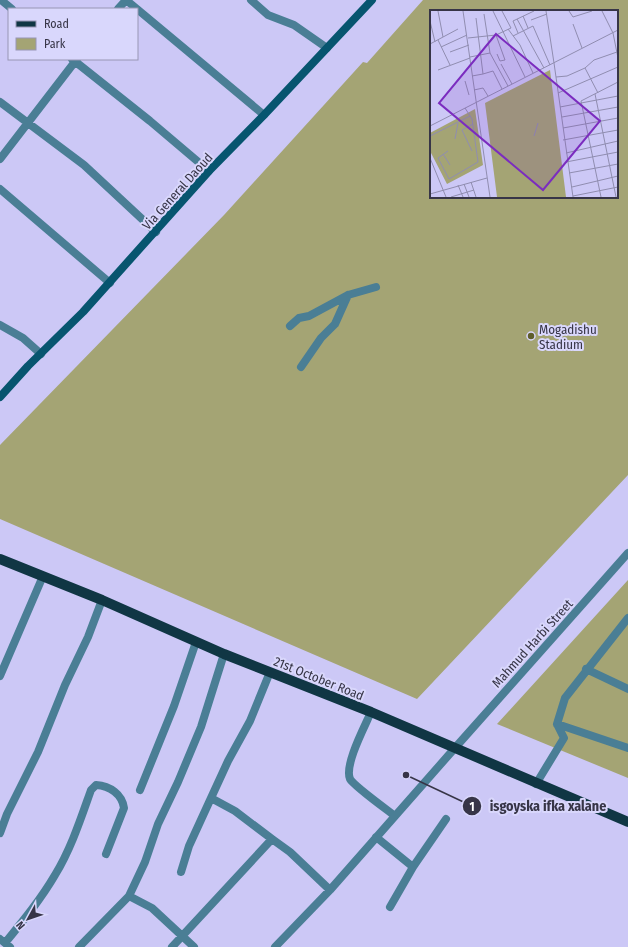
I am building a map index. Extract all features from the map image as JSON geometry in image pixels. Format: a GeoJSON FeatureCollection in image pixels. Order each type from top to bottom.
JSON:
{"type":"FeatureCollection","features":[{"type":"Feature","properties":{"kind":"main road","name":"Via General Daoud"},"geometry":{"type":"LineString","coordinates":[[0,397],[110,282],[209,171],[264,116],[371,0]]}},
{"type":"Feature","properties":{"kind":"main road","name":"21st October Road"},"geometry":{"type":"LineString","coordinates":[[0,558],[102,600],[224,654],[371,712],[454,749],[628,822]]}},
{"type":"Feature","properties":{"kind":"street"},"geometry":{"type":"LineString","coordinates":[[1,0],[11,8]]}},
{"type":"Feature","properties":{"kind":"street"},"geometry":{"type":"LineString","coordinates":[[119,8],[126,0],[136,8]]}},
{"type":"Feature","properties":{"kind":"street"},"geometry":{"type":"LineString","coordinates":[[251,0],[268,14],[294,25],[327,48]]}},
{"type":"Feature","properties":{"kind":"street"},"geometry":{"type":"LineString","coordinates":[[138,10],[264,116]]}},
{"type":"Feature","properties":{"kind":"street"},"geometry":{"type":"LineString","coordinates":[[0,159],[75,60],[209,171]]}},
{"type":"Feature","properties":{"kind":"street"},"geometry":{"type":"LineString","coordinates":[[0,102],[27,124],[84,165],[156,232]]}},
{"type":"Feature","properties":{"kind":"street"},"geometry":{"type":"LineString","coordinates":[[0,189],[110,282]]}},
{"type":"Feature","properties":{"kind":"street"},"geometry":{"type":"LineString","coordinates":[[290,326],[299,318],[308,316],[348,295],[376,286]]}},
{"type":"Feature","properties":{"kind":"street"},"geometry":{"type":"LineString","coordinates":[[301,367],[321,338],[335,324],[348,295]]}},
{"type":"Feature","properties":{"kind":"street"},"geometry":{"type":"LineString","coordinates":[[0,325],[23,338],[41,354]]}},
{"type":"Feature","properties":{"kind":"street","name":"Mahmud Harbi Street"},"geometry":{"type":"LineString","coordinates":[[275,947],[330,890],[628,553]]}},
{"type":"Feature","properties":{"kind":"street"},"geometry":{"type":"LineString","coordinates":[[0,676],[43,576]]}},
{"type":"Feature","properties":{"kind":"street"},"geometry":{"type":"LineString","coordinates":[[0,833],[7,814],[38,752],[65,685],[88,637],[102,600]]}},
{"type":"Feature","properties":{"kind":"street"},"geometry":{"type":"LineString","coordinates":[[536,784],[564,738],[557,724],[565,698],[586,669],[628,618]]}},
{"type":"Feature","properties":{"kind":"street"},"geometry":{"type":"LineString","coordinates":[[140,790],[174,706],[196,642]]}},
{"type":"Feature","properties":{"kind":"street"},"geometry":{"type":"LineString","coordinates":[[79,947],[129,896],[145,862],[158,824],[178,782],[201,727],[224,654]]}},
{"type":"Feature","properties":{"kind":"street"},"geometry":{"type":"LineString","coordinates":[[586,669],[628,689]]}},
{"type":"Feature","properties":{"kind":"street"},"geometry":{"type":"LineString","coordinates":[[181,872],[189,846],[228,761],[250,721],[270,672]]}},
{"type":"Feature","properties":{"kind":"street"},"geometry":{"type":"LineString","coordinates":[[371,712],[352,756],[348,773],[352,782],[395,816]]}},
{"type":"Feature","properties":{"kind":"street"},"geometry":{"type":"LineString","coordinates":[[557,724],[628,748]]}},
{"type":"Feature","properties":{"kind":"street"},"geometry":{"type":"LineString","coordinates":[[5,943],[35,906],[56,874],[76,831],[92,790],[96,785],[117,793],[123,800],[124,808],[106,854]]}},
{"type":"Feature","properties":{"kind":"street"},"geometry":{"type":"LineString","coordinates":[[211,798],[235,811],[290,852],[330,890]]}},
{"type":"Feature","properties":{"kind":"street"},"geometry":{"type":"LineString","coordinates":[[390,907],[413,866],[446,819]]}},
{"type":"Feature","properties":{"kind":"street"},"geometry":{"type":"LineString","coordinates":[[376,837],[413,866]]}},
{"type":"Feature","properties":{"kind":"street"},"geometry":{"type":"LineString","coordinates":[[172,947],[272,839]]}},
{"type":"Feature","properties":{"kind":"street"},"geometry":{"type":"LineString","coordinates":[[129,896],[152,908],[194,947]]}},
{"type":"Feature","properties":{"kind":"green space"},"geometry":{"type":"Polygon","coordinates":[[[423,0],[628,0],[628,475],[417,699],[0,519],[0,445],[224,215],[363,62],[367,63],[423,0]]]}},
{"type":"Feature","properties":{"kind":"green space"},"geometry":{"type":"Polygon","coordinates":[[[628,580],[628,778],[497,724],[628,580]]]}},
{"type":"Feature","properties":{"kind":"place","name":"Mogadishu Stadium"},"geometry":{"type":"Point","coordinates":[531,336]}},
{"type":"Feature","properties":{"kind":"place","name":"isgoyska ifka xalane"},"geometry":{"type":"Point","coordinates":[406,775]}}]}
